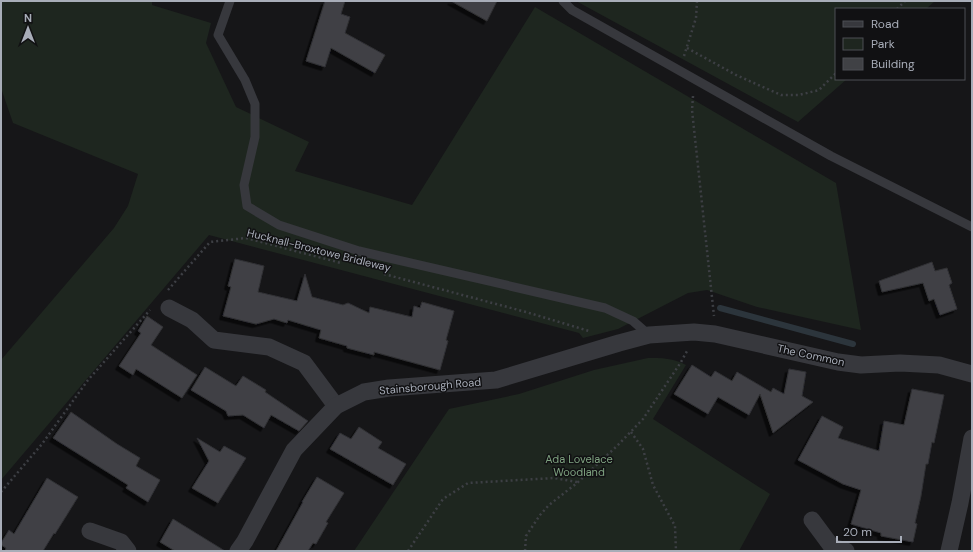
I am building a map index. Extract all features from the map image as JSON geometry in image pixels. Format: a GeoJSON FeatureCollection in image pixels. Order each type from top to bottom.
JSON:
{"type":"FeatureCollection","features":[{"type":"Feature","properties":{"kind":"street"},"geometry":{"type":"LineString","coordinates":[[162,303],[192,320],[214,340],[269,347],[304,363],[336,406]]}},
{"type":"Feature","properties":{"kind":"street","name":"The Common"},"geometry":{"type":"LineString","coordinates":[[649,335],[694,332],[714,334],[838,362],[861,365],[900,363],[939,365],[972,374]]}},
{"type":"Feature","properties":{"kind":"street","name":"Stainsborough Road"},"geometry":{"type":"LineString","coordinates":[[238,551],[245,541],[294,450],[336,406],[364,392],[383,389],[496,380],[649,335]]}},
{"type":"Feature","properties":{"kind":"street"},"geometry":{"type":"LineString","coordinates":[[948,551],[966,504],[972,438]]}},
{"type":"Feature","properties":{"kind":"street"},"geometry":{"type":"LineString","coordinates":[[812,520],[832,547],[846,551]]}},
{"type":"Feature","properties":{"kind":"street"},"geometry":{"type":"LineString","coordinates":[[90,531],[121,542],[128,551]]}},
{"type":"Feature","properties":{"kind":"lane"},"geometry":{"type":"LineString","coordinates":[[230,1],[218,35],[245,80],[255,104],[255,137],[244,185],[247,206],[279,225],[359,251],[605,308],[633,321],[649,335]]}},
{"type":"Feature","properties":{"kind":"lane"},"geometry":{"type":"LineString","coordinates":[[564,1],[572,10],[831,156],[972,227]]}},
{"type":"Feature","properties":{"kind":"path"},"geometry":{"type":"LineString","coordinates":[[679,69],[696,18],[697,1]]}},
{"type":"Feature","properties":{"kind":"path"},"geometry":{"type":"LineString","coordinates":[[687,48],[736,75],[781,95],[799,95],[819,90],[835,74]]}},
{"type":"Feature","properties":{"kind":"path"},"geometry":{"type":"LineString","coordinates":[[694,78],[692,110],[714,314],[714,334]]}},
{"type":"Feature","properties":{"kind":"path","name":"Hucknall-Broxtowe Bridleway"},"geometry":{"type":"LineString","coordinates":[[1,492],[42,444],[88,380],[162,303],[210,242],[246,238],[343,264]]}},
{"type":"Feature","properties":{"kind":"path","name":"Hucknall-Broxtowe Bridleway"},"geometry":{"type":"LineString","coordinates":[[380,274],[526,312],[610,336],[619,343]]}},
{"type":"Feature","properties":{"kind":"path"},"geometry":{"type":"LineString","coordinates":[[524,551],[526,536],[540,515],[549,505],[577,482],[643,419],[682,362],[694,332]]}},
{"type":"Feature","properties":{"kind":"path"},"geometry":{"type":"LineString","coordinates":[[631,432],[644,449],[653,485],[675,526],[676,551]]}},
{"type":"Feature","properties":{"kind":"path"},"geometry":{"type":"LineString","coordinates":[[408,551],[443,499],[468,482],[554,478],[577,482]]}},
{"type":"Feature","properties":{"kind":"green space"},"geometry":{"type":"Polygon","coordinates":[[[1,1],[152,1],[152,5],[211,23],[206,43],[236,107],[309,142],[295,171],[412,205],[535,7],[836,183],[861,330],[757,307],[707,290],[688,293],[618,329],[583,338],[579,333],[209,235],[1,480],[1,360],[114,228],[128,206],[138,174],[13,123],[1,88],[1,1]]]}},
{"type":"Feature","properties":{"kind":"green space"},"geometry":{"type":"Polygon","coordinates":[[[576,1],[935,1],[927,8],[835,8],[835,80],[846,80],[798,122],[576,1]]]}},
{"type":"Feature","properties":{"kind":"green space","name":"Ada Lovelace Woodland"},"geometry":{"type":"Polygon","coordinates":[[[648,358],[663,358],[686,365],[653,419],[770,494],[739,551],[354,551],[449,409],[519,394],[594,370],[648,358]]]}},
{"type":"Feature","properties":{"kind":"building"},"geometry":{"type":"Polygon","coordinates":[[[325,1],[345,1],[341,14],[350,17],[345,33],[385,55],[375,73],[331,48],[325,67],[306,61],[325,1]]]}},
{"type":"Feature","properties":{"kind":"building"},"geometry":{"type":"Polygon","coordinates":[[[451,1],[497,1],[487,21],[451,1]]]}},
{"type":"Feature","properties":{"kind":"building"},"geometry":{"type":"Polygon","coordinates":[[[235,259],[264,266],[258,292],[297,301],[305,274],[312,297],[343,305],[348,303],[369,313],[370,307],[412,317],[414,306],[420,308],[422,302],[454,311],[440,370],[374,352],[374,355],[347,348],[347,346],[319,338],[321,330],[288,320],[287,323],[274,319],[256,324],[223,316],[231,287],[228,286],[235,259]]]}},
{"type":"Feature","properties":{"kind":"building"},"geometry":{"type":"Polygon","coordinates":[[[932,262],[935,271],[947,268],[952,283],[949,285],[957,309],[940,315],[934,299],[929,301],[923,283],[882,292],[879,281],[932,262]]]}},
{"type":"Feature","properties":{"kind":"building"},"geometry":{"type":"Polygon","coordinates":[[[147,316],[163,327],[151,345],[197,375],[182,398],[136,369],[133,375],[119,366],[141,333],[138,331],[147,316]]]}},
{"type":"Feature","properties":{"kind":"building"},"geometry":{"type":"Polygon","coordinates":[[[692,365],[711,377],[715,371],[732,381],[737,372],[771,392],[773,388],[784,394],[789,369],[806,372],[802,396],[813,402],[773,433],[760,394],[749,415],[718,397],[708,414],[674,394],[692,365]]]}},
{"type":"Feature","properties":{"kind":"building"},"geometry":{"type":"Polygon","coordinates":[[[205,367],[236,386],[243,376],[266,390],[265,392],[308,421],[299,431],[271,415],[264,428],[243,415],[228,416],[226,411],[191,390],[205,367]]]}},
{"type":"Feature","properties":{"kind":"building"},"geometry":{"type":"Polygon","coordinates":[[[912,389],[944,395],[934,443],[932,442],[928,464],[926,464],[913,542],[881,536],[881,533],[851,524],[861,490],[843,484],[798,460],[822,416],[843,427],[838,438],[879,451],[884,421],[904,425],[912,389]]]}},
{"type":"Feature","properties":{"kind":"building"},"geometry":{"type":"Polygon","coordinates":[[[71,412],[140,458],[136,466],[160,480],[148,502],[126,488],[128,485],[53,438],[71,412]]]}},
{"type":"Feature","properties":{"kind":"building"},"geometry":{"type":"Polygon","coordinates":[[[359,427],[382,442],[378,448],[406,464],[393,485],[330,449],[340,433],[351,439],[359,427]]]}},
{"type":"Feature","properties":{"kind":"building"},"geometry":{"type":"Polygon","coordinates":[[[197,438],[220,452],[224,446],[246,458],[218,503],[192,488],[209,461],[197,438]]]}},
{"type":"Feature","properties":{"kind":"building"},"geometry":{"type":"Polygon","coordinates":[[[317,477],[344,493],[326,522],[328,523],[316,544],[313,543],[308,551],[276,551],[302,502],[317,477]]]}},
{"type":"Feature","properties":{"kind":"building"},"geometry":{"type":"Polygon","coordinates":[[[47,478],[78,497],[43,551],[5,551],[6,548],[1,545],[1,543],[9,530],[14,534],[47,478]]]}},
{"type":"Feature","properties":{"kind":"building"},"geometry":{"type":"Polygon","coordinates":[[[173,519],[225,551],[175,551],[160,542],[173,519]]]}},
{"type":"Feature","properties":{"kind":"waterway"},"geometry":{"type":"LineString","coordinates":[[720,308],[853,344]]}}]}
